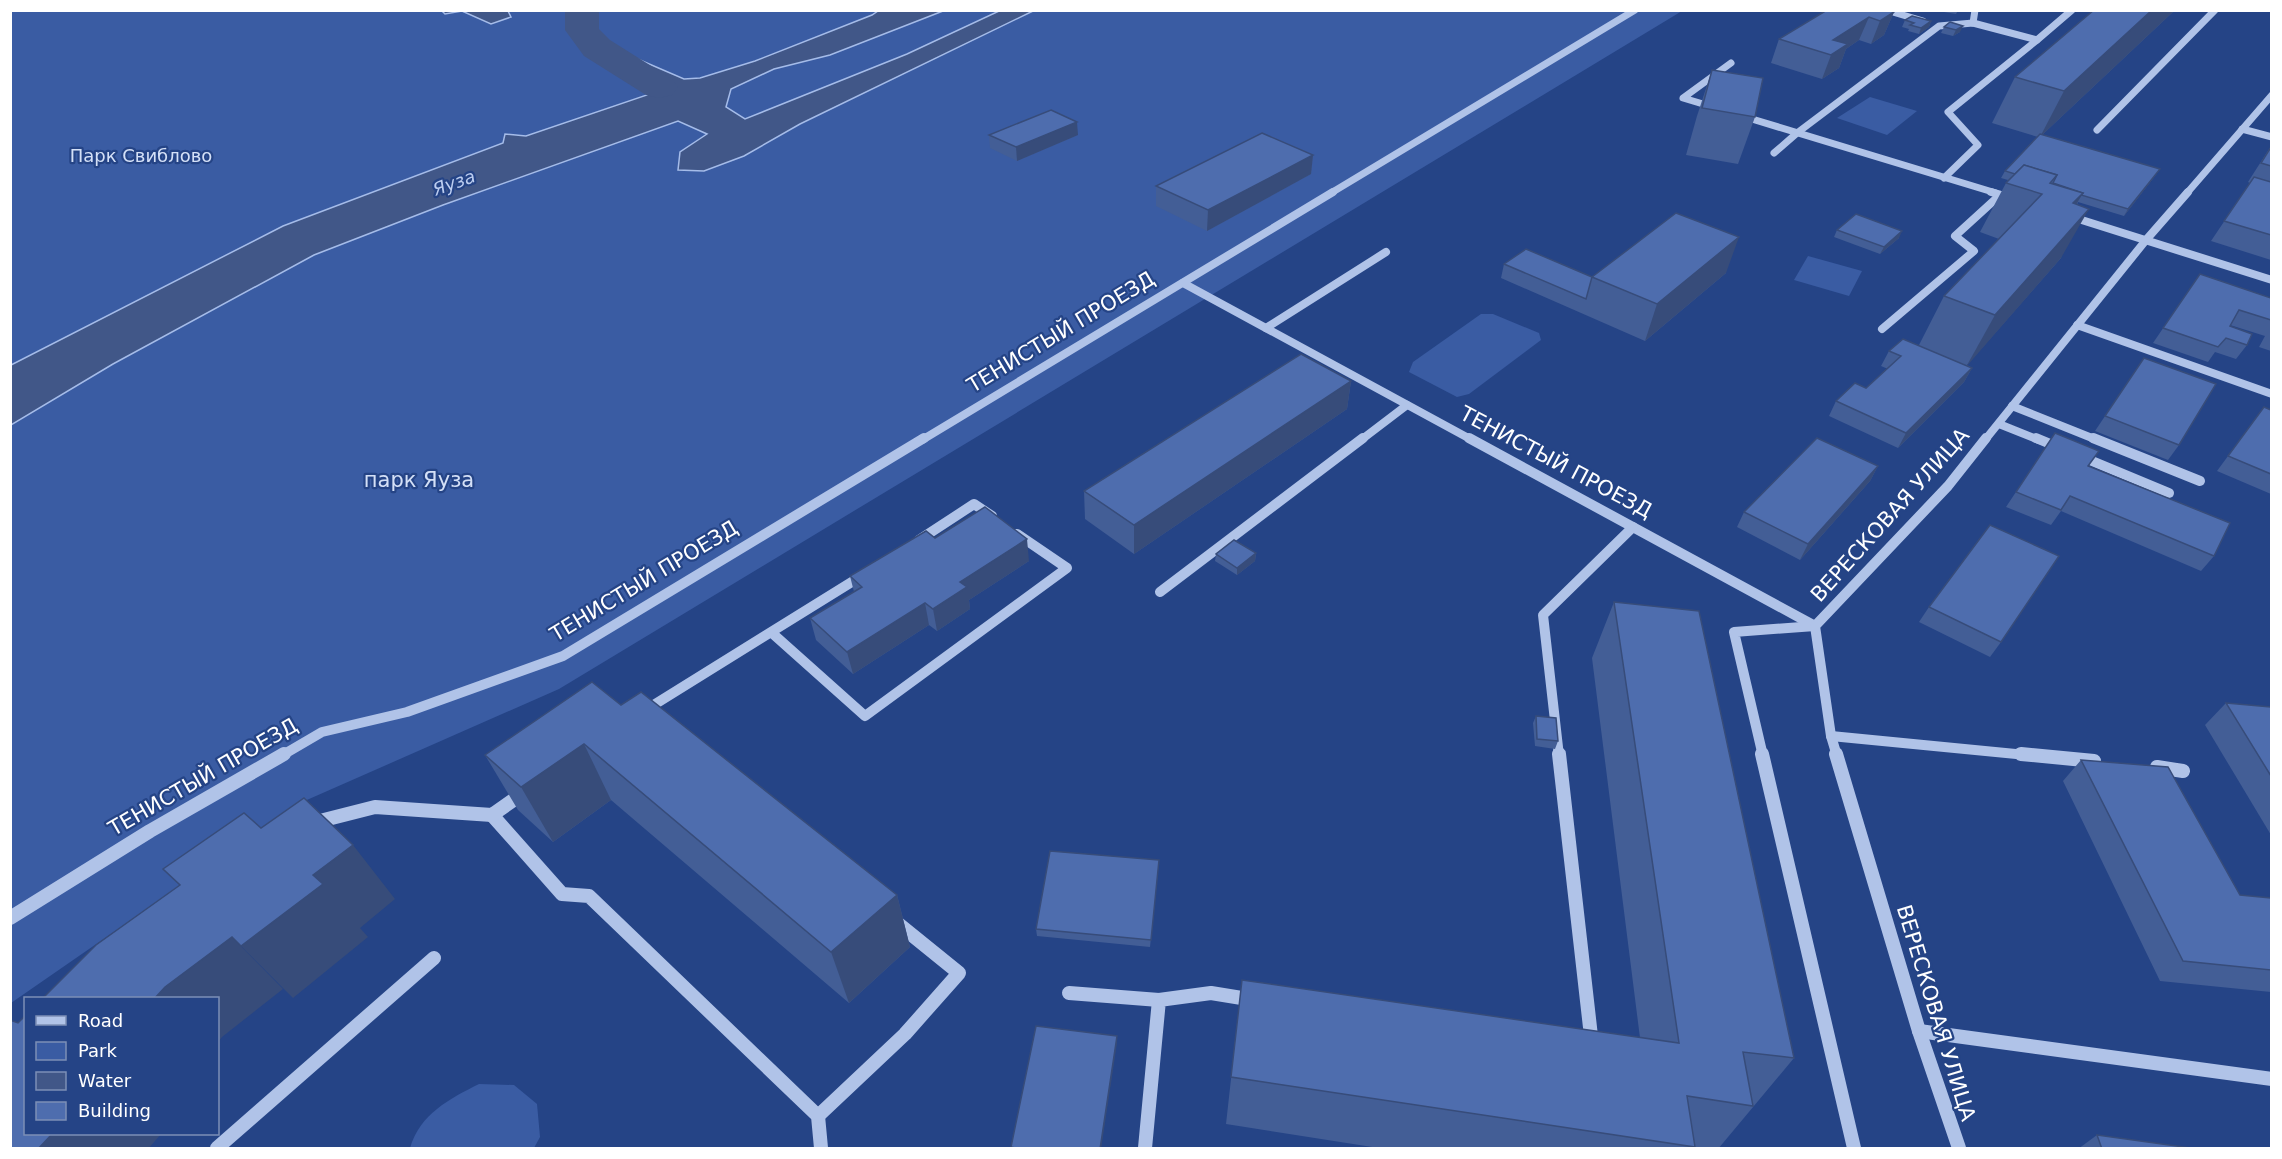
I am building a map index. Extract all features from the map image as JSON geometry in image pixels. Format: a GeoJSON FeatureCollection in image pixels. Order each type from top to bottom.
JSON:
{"type":"FeatureCollection","features":[{"type":"Feature","properties":{"kind":"street","name":"ТЕНИСТЫЙ ПРОЕЗД"},"geometry":{"type":"LineString","coordinates":[[10,918],[150,831],[322,732],[407,712],[563,656],[1635,10]]}},
{"type":"Feature","properties":{"kind":"street"},"geometry":{"type":"LineString","coordinates":[[1886,10],[1939,26],[1973,23],[2037,40]]}},
{"type":"Feature","properties":{"kind":"street"},"geometry":{"type":"LineString","coordinates":[[1973,23],[1975,10]]}},
{"type":"Feature","properties":{"kind":"street"},"geometry":{"type":"LineString","coordinates":[[1944,178],[1978,145],[1948,112],[2072,10]]}},
{"type":"Feature","properties":{"kind":"street"},"geometry":{"type":"LineString","coordinates":[[2097,130],[2215,10]]}},
{"type":"Feature","properties":{"kind":"street"},"geometry":{"type":"LineString","coordinates":[[1774,153],[1797,133],[1939,26]]}},
{"type":"Feature","properties":{"kind":"street"},"geometry":{"type":"LineString","coordinates":[[1717,108],[1683,98],[1731,63]]}},
{"type":"Feature","properties":{"kind":"street","name":"ВЕРЕСКОВАЯ УЛИЦА"},"geometry":{"type":"LineString","coordinates":[[1959,1149],[1919,1031],[1831,736],[1815,626],[1948,486],[2146,240],[2271,95]]}},
{"type":"Feature","properties":{"kind":"street"},"geometry":{"type":"LineString","coordinates":[[1729,112],[2021,201]]}},
{"type":"Feature","properties":{"kind":"street"},"geometry":{"type":"LineString","coordinates":[[2242,129],[2271,137]]}},
{"type":"Feature","properties":{"kind":"street"},"geometry":{"type":"LineString","coordinates":[[1882,329],[1974,250],[1955,236],[2000,195]]}},
{"type":"Feature","properties":{"kind":"street"},"geometry":{"type":"LineString","coordinates":[[2063,214],[2271,280]]}},
{"type":"Feature","properties":{"kind":"street"},"geometry":{"type":"LineString","coordinates":[[1266,328],[1386,252]]}},
{"type":"Feature","properties":{"kind":"street","name":"ТЕНИСТЫЙ ПРОЕЗД"},"geometry":{"type":"LineString","coordinates":[[1183,283],[1476,442],[1561,493],[1633,527],[1815,626]]}},
{"type":"Feature","properties":{"kind":"street"},"geometry":{"type":"LineString","coordinates":[[2078,325],[2271,394]]}},
{"type":"Feature","properties":{"kind":"street"},"geometry":{"type":"LineString","coordinates":[[1160,592],[1407,405]]}},
{"type":"Feature","properties":{"kind":"street"},"geometry":{"type":"LineString","coordinates":[[2012,406],[2200,481]]}},
{"type":"Feature","properties":{"kind":"street"},"geometry":{"type":"LineString","coordinates":[[1999,423],[2169,493]]}},
{"type":"Feature","properties":{"kind":"street"},"geometry":{"type":"LineString","coordinates":[[1466,447],[1476,442]]}},
{"type":"Feature","properties":{"kind":"street"},"geometry":{"type":"LineString","coordinates":[[772,633],[865,716],[1067,568],[974,504],[914,543]]}},
{"type":"Feature","properties":{"kind":"street"},"geometry":{"type":"LineString","coordinates":[[1581,1047],[1593,1049],[1543,615],[1633,527]]}},
{"type":"Feature","properties":{"kind":"street"},"geometry":{"type":"LineString","coordinates":[[639,719],[873,569]]}},
{"type":"Feature","properties":{"kind":"street"},"geometry":{"type":"LineString","coordinates":[[1815,626],[1734,632],[1854,1149]]}},
{"type":"Feature","properties":{"kind":"street"},"geometry":{"type":"LineString","coordinates":[[1831,736],[2110,762]]}},
{"type":"Feature","properties":{"kind":"street"},"geometry":{"type":"LineString","coordinates":[[2144,766],[2183,771]]}},
{"type":"Feature","properties":{"kind":"street"},"geometry":{"type":"LineString","coordinates":[[301,826],[375,807],[492,815],[534,786]]}},
{"type":"Feature","properties":{"kind":"street"},"geometry":{"type":"LineString","coordinates":[[492,815],[562,894],[589,896],[818,1116],[821,1149]]}},
{"type":"Feature","properties":{"kind":"street"},"geometry":{"type":"LineString","coordinates":[[818,1116],[905,1035],[959,973],[889,917]]}},
{"type":"Feature","properties":{"kind":"street"},"geometry":{"type":"LineString","coordinates":[[217,1149],[220,1143],[434,958]]}},
{"type":"Feature","properties":{"kind":"street"},"geometry":{"type":"LineString","coordinates":[[1070,993],[1159,1000],[1210,993],[1268,1002]]}},
{"type":"Feature","properties":{"kind":"street"},"geometry":{"type":"LineString","coordinates":[[1145,1149],[1159,1000]]}},
{"type":"Feature","properties":{"kind":"street"},"geometry":{"type":"LineString","coordinates":[[1919,1031],[2271,1080]]}},
{"type":"Feature","properties":{"kind":"green space","name":"Парк Свиблово"},"geometry":{"type":"Polygon","coordinates":[[[11,11],[878,11],[755,61],[700,78],[684,79],[619,51],[586,33],[600,57],[652,87],[647,95],[526,136],[505,134],[503,143],[283,226],[11,365],[11,11]]]}},
{"type":"Feature","properties":{"kind":"green space"},"geometry":{"type":"Polygon","coordinates":[[[943,11],[999,11],[907,54],[745,119],[725,107],[731,89],[774,69],[830,55],[943,11]]]}},
{"type":"Feature","properties":{"kind":"green space","name":"парк Яуза"},"geometry":{"type":"Polygon","coordinates":[[[1033,11],[1682,11],[559,689],[300,803],[11,1003],[11,425],[113,364],[314,255],[443,205],[678,121],[707,134],[680,152],[704,171],[744,156],[800,124],[1033,11]]]}},
{"type":"Feature","properties":{"kind":"green space"},"geometry":{"type":"Polygon","coordinates":[[[1870,97],[1917,111],[1887,135],[1837,118],[1870,97]]]}},
{"type":"Feature","properties":{"kind":"green space"},"geometry":{"type":"Polygon","coordinates":[[[1808,256],[1862,271],[1849,296],[1794,280],[1808,256]]]}},
{"type":"Feature","properties":{"kind":"green space"},"geometry":{"type":"Polygon","coordinates":[[[1481,314],[1493,314],[1539,333],[1541,340],[1469,394],[1457,397],[1409,372],[1413,362],[1481,314]]]}},
{"type":"Feature","properties":{"kind":"green space"},"geometry":{"type":"Polygon","coordinates":[[[479,1084],[514,1085],[537,1104],[540,1137],[534,1148],[410,1148],[428,1117],[447,1102],[479,1084]]]}},
{"type":"Feature","properties":{"kind":"water"},"geometry":{"type":"Polygon","coordinates":[[[442,11],[462,11],[445,14],[442,11]]]}},
{"type":"Feature","properties":{"kind":"water"},"geometry":{"type":"Polygon","coordinates":[[[462,11],[508,11],[511,17],[491,24],[462,11]]]}},
{"type":"Feature","properties":{"kind":"water","name":"Яуза"},"geometry":{"type":"Polygon","coordinates":[[[878,11],[943,11],[830,55],[774,69],[731,89],[726,107],[745,119],[907,54],[999,11],[1033,11],[800,124],[744,156],[704,171],[678,170],[680,152],[707,134],[678,121],[443,205],[314,255],[113,364],[11,425],[11,365],[283,226],[503,143],[505,134],[526,136],[647,95],[652,87],[600,57],[585,32],[619,51],[684,79],[700,78],[755,61],[878,11]]]}},
{"type":"Feature","properties":{"kind":"building"},"geometry":{"type":"Polygon","coordinates":[[[1827,10],[1888,10],[1894,12],[1880,21],[1869,17],[1833,40],[1848,44],[1831,55],[1779,39],[1827,10]]]}},
{"type":"Feature","properties":{"kind":"building"},"geometry":{"type":"Polygon","coordinates":[[[2094,10],[2152,10],[2064,91],[2015,77],[2094,10]]]}},
{"type":"Feature","properties":{"kind":"building"},"geometry":{"type":"Polygon","coordinates":[[[1912,16],[1931,21],[1921,28],[1910,25],[1914,23],[1905,20],[1912,16]]]}},
{"type":"Feature","properties":{"kind":"building"},"geometry":{"type":"Polygon","coordinates":[[[1950,22],[1963,26],[1956,30],[1944,27],[1950,22]]]}},
{"type":"Feature","properties":{"kind":"building"},"geometry":{"type":"Polygon","coordinates":[[[1712,70],[1763,78],[1755,117],[1702,108],[1712,70]]]}},
{"type":"Feature","properties":{"kind":"building"},"geometry":{"type":"Polygon","coordinates":[[[1051,110],[1077,122],[1016,147],[989,135],[1051,110]]]}},
{"type":"Feature","properties":{"kind":"building"},"geometry":{"type":"Polygon","coordinates":[[[1262,133],[1313,155],[1208,210],[1156,186],[1262,133]]]}},
{"type":"Feature","properties":{"kind":"building"},"geometry":{"type":"Polygon","coordinates":[[[2040,134],[2160,169],[2128,209],[2081,195],[2083,193],[2053,183],[2057,175],[2024,165],[2015,174],[2005,171],[2040,134]]]}},
{"type":"Feature","properties":{"kind":"building"},"geometry":{"type":"Polygon","coordinates":[[[2271,147],[2271,166],[2261,163],[2271,147]]]}},
{"type":"Feature","properties":{"kind":"building"},"geometry":{"type":"Polygon","coordinates":[[[2024,165],[2057,175],[2050,183],[2083,193],[2073,203],[2089,209],[1995,315],[1944,296],[2042,194],[2006,183],[2024,165]]]}},
{"type":"Feature","properties":{"kind":"building"},"geometry":{"type":"Polygon","coordinates":[[[2254,177],[2271,182],[2271,235],[2224,221],[2254,177]]]}},
{"type":"Feature","properties":{"kind":"building"},"geometry":{"type":"Polygon","coordinates":[[[1676,213],[1739,237],[1657,304],[1592,277],[1676,213]]]}},
{"type":"Feature","properties":{"kind":"building"},"geometry":{"type":"Polygon","coordinates":[[[1856,214],[1902,231],[1884,247],[1837,230],[1856,214]]]}},
{"type":"Feature","properties":{"kind":"building"},"geometry":{"type":"Polygon","coordinates":[[[1526,249],[1592,277],[1586,299],[1504,264],[1526,249]]]}},
{"type":"Feature","properties":{"kind":"building"},"geometry":{"type":"Polygon","coordinates":[[[2200,274],[2271,298],[2271,320],[2239,310],[2230,326],[2252,334],[2247,345],[2226,338],[2218,347],[2163,328],[2200,274]]]}},
{"type":"Feature","properties":{"kind":"building"},"geometry":{"type":"Polygon","coordinates":[[[1903,339],[1972,368],[1906,433],[1836,401],[1855,383],[1866,388],[1901,356],[1889,351],[1903,339]]]}},
{"type":"Feature","properties":{"kind":"building"},"geometry":{"type":"Polygon","coordinates":[[[1301,354],[1351,381],[1134,525],[1084,491],[1301,354]]]}},
{"type":"Feature","properties":{"kind":"building"},"geometry":{"type":"Polygon","coordinates":[[[2144,358],[2216,384],[2179,445],[2105,416],[2144,358]]]}},
{"type":"Feature","properties":{"kind":"building"},"geometry":{"type":"Polygon","coordinates":[[[2264,407],[2271,410],[2271,474],[2228,456],[2264,407]]]}},
{"type":"Feature","properties":{"kind":"building"},"geometry":{"type":"Polygon","coordinates":[[[2055,433],[2099,451],[2088,466],[2230,523],[2214,556],[2070,496],[2061,510],[2016,492],[2055,433]]]}},
{"type":"Feature","properties":{"kind":"building"},"geometry":{"type":"Polygon","coordinates":[[[1817,438],[1878,466],[1808,544],[1744,512],[1817,438]]]}},
{"type":"Feature","properties":{"kind":"building"},"geometry":{"type":"Polygon","coordinates":[[[985,507],[1027,539],[960,582],[967,587],[933,609],[925,603],[847,652],[810,618],[862,587],[850,576],[926,531],[935,538],[985,507]]]}},
{"type":"Feature","properties":{"kind":"building"},"geometry":{"type":"Polygon","coordinates":[[[1990,525],[2059,556],[2001,642],[1929,607],[1990,525]]]}},
{"type":"Feature","properties":{"kind":"building"},"geometry":{"type":"Polygon","coordinates":[[[1234,540],[1256,553],[1237,568],[1216,554],[1234,540]]]}},
{"type":"Feature","properties":{"kind":"building"},"geometry":{"type":"Polygon","coordinates":[[[1614,602],[1699,611],[1794,1058],[1743,1052],[1753,1106],[1687,1096],[1695,1147],[1231,1077],[1242,980],[1679,1043],[1614,602]]]}},
{"type":"Feature","properties":{"kind":"building"},"geometry":{"type":"Polygon","coordinates":[[[592,682],[621,705],[641,692],[897,895],[831,952],[584,744],[521,787],[485,755],[592,682]]]}},
{"type":"Feature","properties":{"kind":"building"},"geometry":{"type":"Polygon","coordinates":[[[2226,703],[2271,707],[2271,776],[2226,703]]]}},
{"type":"Feature","properties":{"kind":"building"},"geometry":{"type":"Polygon","coordinates":[[[1536,716],[1556,718],[1558,741],[1537,739],[1536,716]]]}},
{"type":"Feature","properties":{"kind":"building"},"geometry":{"type":"Polygon","coordinates":[[[2081,760],[2168,767],[2240,895],[2271,898],[2271,970],[2183,961],[2081,760]]]}},
{"type":"Feature","properties":{"kind":"building"},"geometry":{"type":"Polygon","coordinates":[[[304,798],[353,845],[313,875],[323,884],[241,946],[232,937],[165,987],[156,997],[44,997],[96,945],[180,885],[163,869],[244,813],[261,828],[304,798]]]}},
{"type":"Feature","properties":{"kind":"building"},"geometry":{"type":"Polygon","coordinates":[[[1050,851],[1159,860],[1151,940],[1036,929],[1050,851]]]}},
{"type":"Feature","properties":{"kind":"building"},"geometry":{"type":"Polygon","coordinates":[[[24,1017],[24,1135],[51,1135],[38,1149],[10,1149],[10,1020],[18,1023],[24,1017]]]}},
{"type":"Feature","properties":{"kind":"building"},"geometry":{"type":"Polygon","coordinates":[[[1036,1026],[1117,1036],[1100,1149],[1019,1149],[1011,1147],[1036,1026]]]}},
{"type":"Feature","properties":{"kind":"building"},"geometry":{"type":"Polygon","coordinates":[[[2097,1135],[2198,1149],[2102,1149],[2097,1135]]]}},
{"type":"Feature","properties":{"kind":"waterway"},"geometry":{"type":"LineString","coordinates":[[582,10],[582,30],[597,48],[659,87]]}}]}
